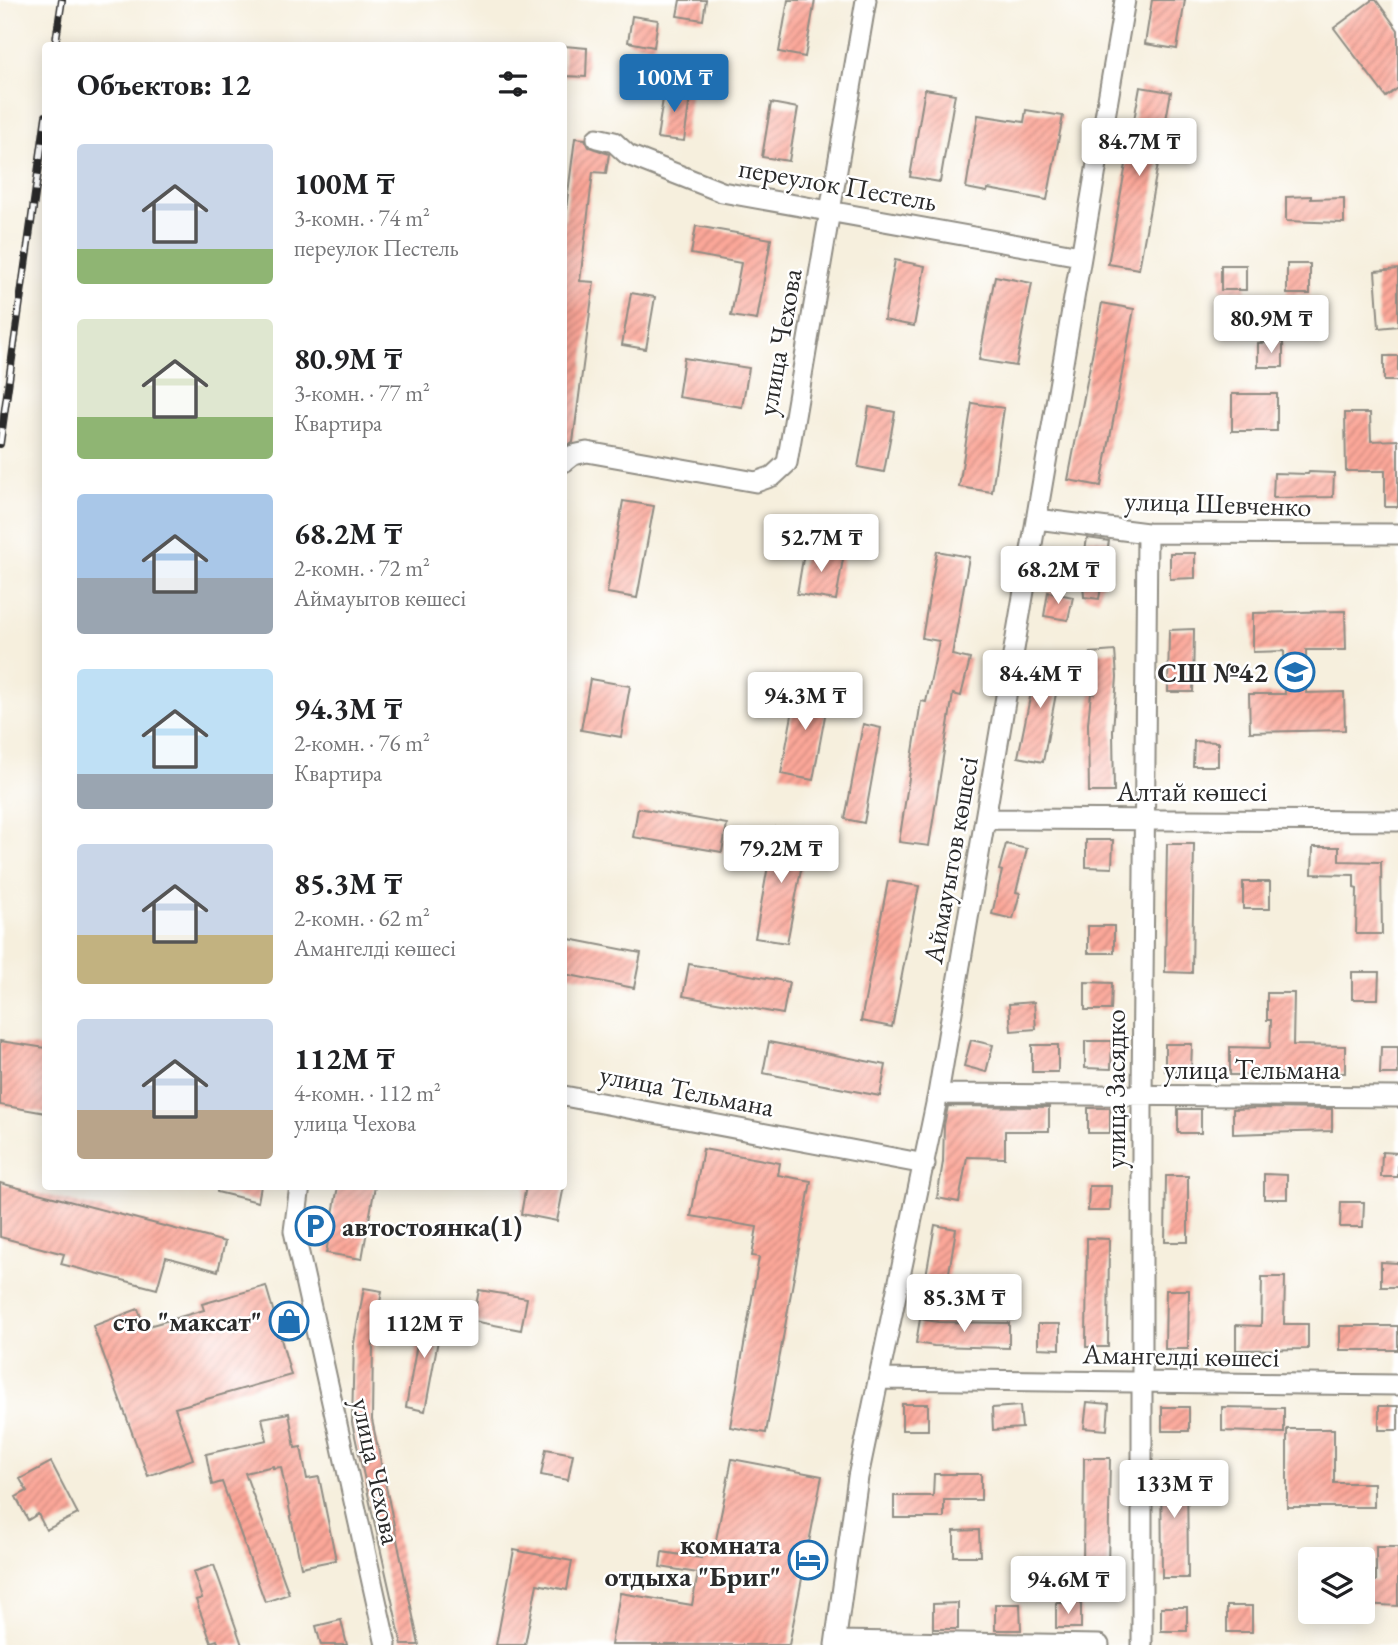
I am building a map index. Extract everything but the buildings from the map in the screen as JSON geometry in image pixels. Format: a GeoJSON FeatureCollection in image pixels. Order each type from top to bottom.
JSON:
{"type":"FeatureCollection","features":[{"type":"Feature","properties":{"kind":"street","name":"улица Чехова"},"geometry":{"type":"LineString","coordinates":[[567,459],[572,455],[587,452],[756,482],[773,476],[787,463],[866,0]]}},
{"type":"Feature","properties":{"kind":"street","name":"Аймауытов көшесі"},"geometry":{"type":"LineString","coordinates":[[836,1643],[858,1477],[938,1094],[1125,0]]}},
{"type":"Feature","properties":{"kind":"street","name":"переулок Пестель"},"geometry":{"type":"LineString","coordinates":[[597,138],[614,142],[628,155],[722,192],[1080,256]]}},
{"type":"Feature","properties":{"kind":"street","name":"улица Шевченко"},"geometry":{"type":"LineString","coordinates":[[1037,519],[1147,533],[1398,534]]}},
{"type":"Feature","properties":{"kind":"street","name":"улица Засядко"},"geometry":{"type":"LineString","coordinates":[[1142,1645],[1142,1097],[1147,533]]}},
{"type":"Feature","properties":{"kind":"street","name":"Алтай көшесі"},"geometry":{"type":"LineString","coordinates":[[985,819],[1398,821]]}},
{"type":"Feature","properties":{"kind":"street","name":"улица Тельмана"},"geometry":{"type":"LineString","coordinates":[[938,1094],[1398,1097]]}},
{"type":"Feature","properties":{"kind":"street","name":"улица Тельмана"},"geometry":{"type":"LineString","coordinates":[[567,1097],[925,1164]]}},
{"type":"Feature","properties":{"kind":"street","name":"улица Чехова"},"geometry":{"type":"LineString","coordinates":[[299,1190],[294,1231],[386,1645]]}},
{"type":"Feature","properties":{"kind":"street","name":"Амангелді көшесі"},"geometry":{"type":"LineString","coordinates":[[879,1379],[1398,1385]]}},
{"type":"Feature","properties":{"kind":"street"},"geometry":{"type":"LineString","coordinates":[[836,1643],[1099,1645]]}},
{"type":"Feature","properties":{"kind":"railway"},"geometry":{"type":"LineString","coordinates":[[56,42],[62,0]]}},
{"type":"Feature","properties":{"kind":"railway"},"geometry":{"type":"LineString","coordinates":[[0,444],[42,145]]}},
{"type":"Feature","properties":{"kind":"place","name":"СШ №42"},"geometry":{"type":"Point","coordinates":[1295,672]}},
{"type":"Feature","properties":{"kind":"place","name":"автостоянка(1)"},"geometry":{"type":"Point","coordinates":[315,1226]}},
{"type":"Feature","properties":{"kind":"place","name":"сто \"максат\""},"geometry":{"type":"Point","coordinates":[289,1321]}},
{"type":"Feature","properties":{"kind":"place","name":"комната отдыха \"Бриг\""},"geometry":{"type":"Point","coordinates":[808,1560]}}]}
